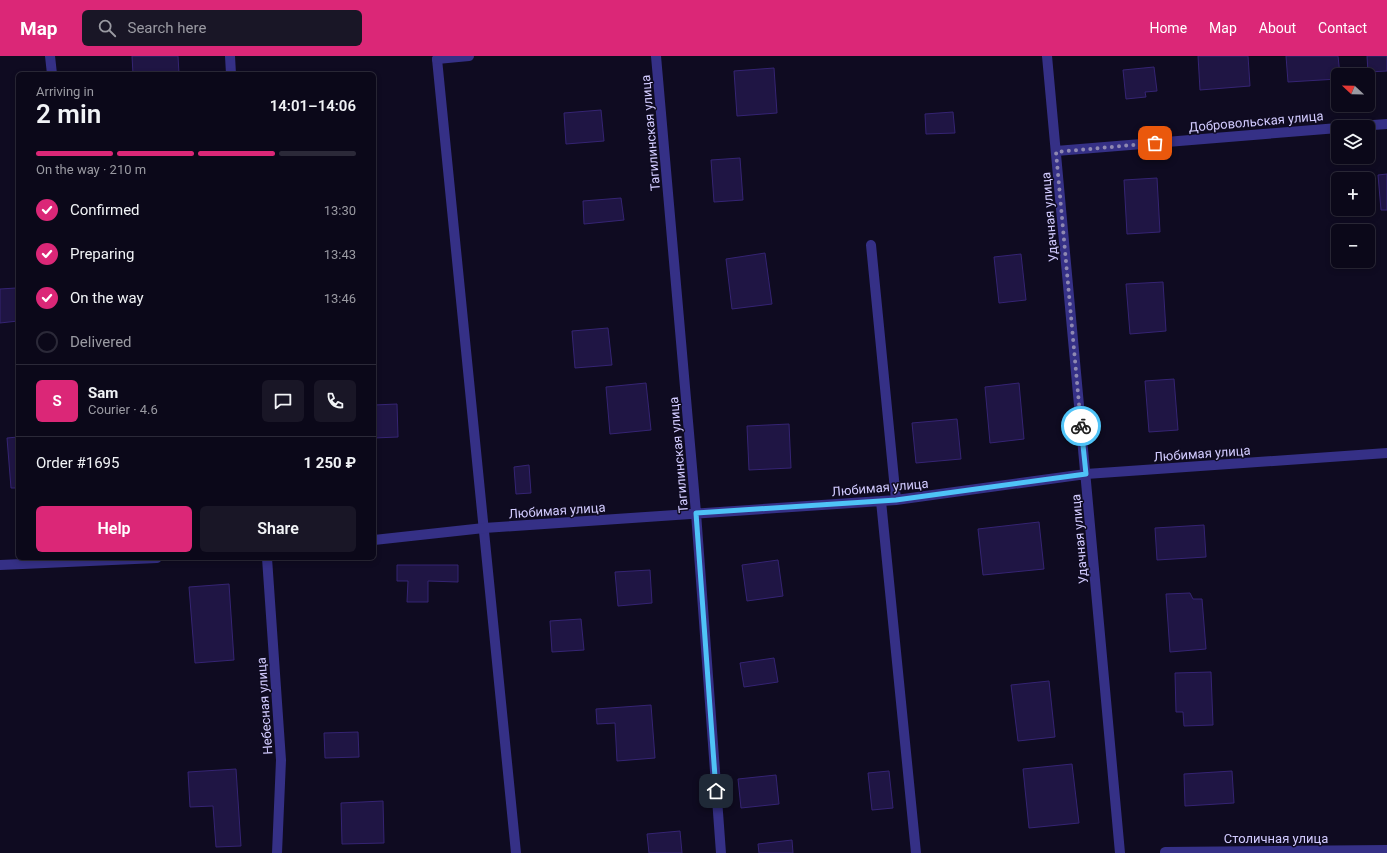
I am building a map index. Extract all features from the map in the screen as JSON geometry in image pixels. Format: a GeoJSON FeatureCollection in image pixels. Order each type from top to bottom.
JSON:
{"type":"FeatureCollection","features":[{"type":"Feature","properties":{"kind":"street"},"geometry":{"type":"LineString","coordinates":[[50,56],[52,72]]}},
{"type":"Feature","properties":{"kind":"street"},"geometry":{"type":"LineString","coordinates":[[230,56],[231,72]]}},
{"type":"Feature","properties":{"kind":"street"},"geometry":{"type":"LineString","coordinates":[[469,56],[437,60],[516,853]]}},
{"type":"Feature","properties":{"kind":"street","name":"Тагилинская улица"},"geometry":{"type":"LineString","coordinates":[[656,56],[696,513],[721,853]]}},
{"type":"Feature","properties":{"kind":"street","name":"Удачная улица"},"geometry":{"type":"LineString","coordinates":[[1047,56],[1120,853]]}},
{"type":"Feature","properties":{"kind":"street"},"geometry":{"type":"LineString","coordinates":[[1375,125],[1387,124]]}},
{"type":"Feature","properties":{"kind":"street","name":"Добровольская улица"},"geometry":{"type":"LineString","coordinates":[[1056,152],[1331,129]]}},
{"type":"Feature","properties":{"kind":"street"},"geometry":{"type":"LineString","coordinates":[[871,245],[896,500]]}},
{"type":"Feature","properties":{"kind":"street","name":"Любимая улица"},"geometry":{"type":"LineString","coordinates":[[376,540],[484,528],[896,500],[1086,474],[1387,453]]}},
{"type":"Feature","properties":{"kind":"street"},"geometry":{"type":"LineString","coordinates":[[881,501],[916,853]]}},
{"type":"Feature","properties":{"kind":"street"},"geometry":{"type":"LineString","coordinates":[[0,565],[85,560]]}},
{"type":"Feature","properties":{"kind":"street","name":"Небесная улица"},"geometry":{"type":"LineString","coordinates":[[267,560],[281,760],[277,853]]}},
{"type":"Feature","properties":{"kind":"street","name":"Столичная улица"},"geometry":{"type":"LineString","coordinates":[[1165,852],[1387,850]]}},
{"type":"Feature","properties":{"kind":"building"},"geometry":{"type":"Polygon","coordinates":[[[132,56],[178,56],[179,72],[133,72],[132,56]]]}},
{"type":"Feature","properties":{"kind":"building"},"geometry":{"type":"Polygon","coordinates":[[[1198,56],[1248,56],[1250,86],[1200,90],[1198,56]]]}},
{"type":"Feature","properties":{"kind":"building"},"geometry":{"type":"Polygon","coordinates":[[[1286,56],[1338,56],[1339,68],[1331,68],[1331,79],[1288,82],[1286,56]]]}},
{"type":"Feature","properties":{"kind":"building"},"geometry":{"type":"Polygon","coordinates":[[[1367,56],[1387,56],[1387,71],[1375,72],[1375,68],[1368,68],[1367,56]]]}},
{"type":"Feature","properties":{"kind":"building"},"geometry":{"type":"Polygon","coordinates":[[[1154,67],[1157,91],[1145,92],[1146,97],[1126,99],[1123,70],[1154,67]]]}},
{"type":"Feature","properties":{"kind":"building"},"geometry":{"type":"Polygon","coordinates":[[[774,68],[777,113],[737,116],[734,71],[774,68]]]}},
{"type":"Feature","properties":{"kind":"building"},"geometry":{"type":"Polygon","coordinates":[[[601,110],[604,141],[566,144],[564,113],[601,110]]]}},
{"type":"Feature","properties":{"kind":"building"},"geometry":{"type":"Polygon","coordinates":[[[953,112],[955,133],[926,134],[925,114],[953,112]]]}},
{"type":"Feature","properties":{"kind":"building"},"geometry":{"type":"Polygon","coordinates":[[[740,158],[743,200],[714,202],[711,160],[740,158]]]}},
{"type":"Feature","properties":{"kind":"building"},"geometry":{"type":"Polygon","coordinates":[[[1387,174],[1387,210],[1381,210],[1378,175],[1387,174]]]}},
{"type":"Feature","properties":{"kind":"building"},"geometry":{"type":"Polygon","coordinates":[[[1157,178],[1160,232],[1127,234],[1124,180],[1157,178]]]}},
{"type":"Feature","properties":{"kind":"building"},"geometry":{"type":"Polygon","coordinates":[[[621,198],[624,220],[584,224],[583,201],[621,198]]]}},
{"type":"Feature","properties":{"kind":"building"},"geometry":{"type":"Polygon","coordinates":[[[765,253],[772,304],[732,309],[726,259],[765,253]]]}},
{"type":"Feature","properties":{"kind":"building"},"geometry":{"type":"Polygon","coordinates":[[[1021,254],[1026,300],[999,303],[994,257],[1021,254]]]}},
{"type":"Feature","properties":{"kind":"building"},"geometry":{"type":"Polygon","coordinates":[[[1163,282],[1166,331],[1130,334],[1126,284],[1163,282]]]}},
{"type":"Feature","properties":{"kind":"building"},"geometry":{"type":"Polygon","coordinates":[[[16,288],[16,321],[0,323],[0,289],[16,288]]]}},
{"type":"Feature","properties":{"kind":"building"},"geometry":{"type":"Polygon","coordinates":[[[608,328],[612,365],[575,368],[572,331],[608,328]]]}},
{"type":"Feature","properties":{"kind":"building"},"geometry":{"type":"Polygon","coordinates":[[[1174,379],[1178,430],[1149,432],[1145,381],[1174,379]]]}},
{"type":"Feature","properties":{"kind":"building"},"geometry":{"type":"Polygon","coordinates":[[[646,383],[651,430],[610,434],[606,387],[646,383]]]}},
{"type":"Feature","properties":{"kind":"building"},"geometry":{"type":"Polygon","coordinates":[[[1019,383],[1024,439],[990,443],[985,387],[1019,383]]]}},
{"type":"Feature","properties":{"kind":"building"},"geometry":{"type":"Polygon","coordinates":[[[397,404],[398,437],[376,438],[376,405],[397,404]]]}},
{"type":"Feature","properties":{"kind":"building"},"geometry":{"type":"Polygon","coordinates":[[[957,419],[961,459],[916,463],[912,423],[957,419]]]}},
{"type":"Feature","properties":{"kind":"building"},"geometry":{"type":"Polygon","coordinates":[[[789,424],[791,468],[749,470],[747,426],[789,424]]]}},
{"type":"Feature","properties":{"kind":"building"},"geometry":{"type":"Polygon","coordinates":[[[16,437],[16,488],[11,488],[7,438],[16,437]]]}},
{"type":"Feature","properties":{"kind":"building"},"geometry":{"type":"Polygon","coordinates":[[[529,465],[531,493],[516,494],[514,467],[529,465]]]}},
{"type":"Feature","properties":{"kind":"building"},"geometry":{"type":"Polygon","coordinates":[[[1039,522],[1044,569],[983,575],[978,529],[1039,522]]]}},
{"type":"Feature","properties":{"kind":"building"},"geometry":{"type":"Polygon","coordinates":[[[1204,525],[1206,557],[1157,560],[1155,528],[1204,525]]]}},
{"type":"Feature","properties":{"kind":"building"},"geometry":{"type":"Polygon","coordinates":[[[778,560],[783,596],[747,601],[742,565],[778,560]]]}},
{"type":"Feature","properties":{"kind":"building"},"geometry":{"type":"Polygon","coordinates":[[[397,565],[458,565],[458,582],[428,581],[428,602],[407,602],[408,581],[397,581],[397,565]]]}},
{"type":"Feature","properties":{"kind":"building"},"geometry":{"type":"Polygon","coordinates":[[[650,570],[652,603],[618,606],[615,572],[650,570]]]}},
{"type":"Feature","properties":{"kind":"building"},"geometry":{"type":"Polygon","coordinates":[[[229,584],[234,660],[195,663],[189,587],[229,584]]]}},
{"type":"Feature","properties":{"kind":"building"},"geometry":{"type":"Polygon","coordinates":[[[1190,593],[1193,599],[1202,599],[1206,649],[1170,652],[1166,594],[1190,593]]]}},
{"type":"Feature","properties":{"kind":"building"},"geometry":{"type":"Polygon","coordinates":[[[581,619],[584,650],[552,652],[550,621],[581,619]]]}},
{"type":"Feature","properties":{"kind":"building"},"geometry":{"type":"Polygon","coordinates":[[[774,658],[778,682],[744,687],[740,663],[774,658]]]}},
{"type":"Feature","properties":{"kind":"building"},"geometry":{"type":"Polygon","coordinates":[[[1211,672],[1213,725],[1184,726],[1183,712],[1176,712],[1175,673],[1211,672]]]}},
{"type":"Feature","properties":{"kind":"building"},"geometry":{"type":"Polygon","coordinates":[[[1049,681],[1055,737],[1018,741],[1011,685],[1049,681]]]}},
{"type":"Feature","properties":{"kind":"building"},"geometry":{"type":"Polygon","coordinates":[[[651,705],[655,758],[617,761],[615,723],[597,724],[596,709],[651,705]]]}},
{"type":"Feature","properties":{"kind":"building"},"geometry":{"type":"Polygon","coordinates":[[[358,732],[359,757],[325,758],[324,733],[358,732]]]}},
{"type":"Feature","properties":{"kind":"building"},"geometry":{"type":"Polygon","coordinates":[[[1072,764],[1079,823],[1029,828],[1023,769],[1072,764]]]}},
{"type":"Feature","properties":{"kind":"building"},"geometry":{"type":"Polygon","coordinates":[[[236,769],[241,846],[216,847],[213,806],[190,807],[188,772],[236,769]]]}},
{"type":"Feature","properties":{"kind":"building"},"geometry":{"type":"Polygon","coordinates":[[[889,771],[893,808],[872,810],[868,773],[889,771]]]}},
{"type":"Feature","properties":{"kind":"building"},"geometry":{"type":"Polygon","coordinates":[[[1232,771],[1234,803],[1185,806],[1184,774],[1232,771]]]}},
{"type":"Feature","properties":{"kind":"building"},"geometry":{"type":"Polygon","coordinates":[[[776,775],[779,804],[741,808],[738,779],[776,775]]]}},
{"type":"Feature","properties":{"kind":"building"},"geometry":{"type":"Polygon","coordinates":[[[383,801],[384,843],[342,844],[341,803],[383,801]]]}},
{"type":"Feature","properties":{"kind":"building"},"geometry":{"type":"Polygon","coordinates":[[[680,831],[682,853],[649,853],[647,834],[680,831]]]}},
{"type":"Feature","properties":{"kind":"building"},"geometry":{"type":"Polygon","coordinates":[[[792,840],[793,853],[759,853],[758,844],[792,840]]]}},
{"type":"Feature","properties":{"kind":"way so far"},"geometry":{"type":"LineString","coordinates":[[1081,426],[1056,152],[1155,143]]}},
{"type":"Feature","properties":{"kind":"route"},"geometry":{"type":"LineString","coordinates":[[716,791],[696,513],[896,500],[1086,474],[1081,426]]}}]}
